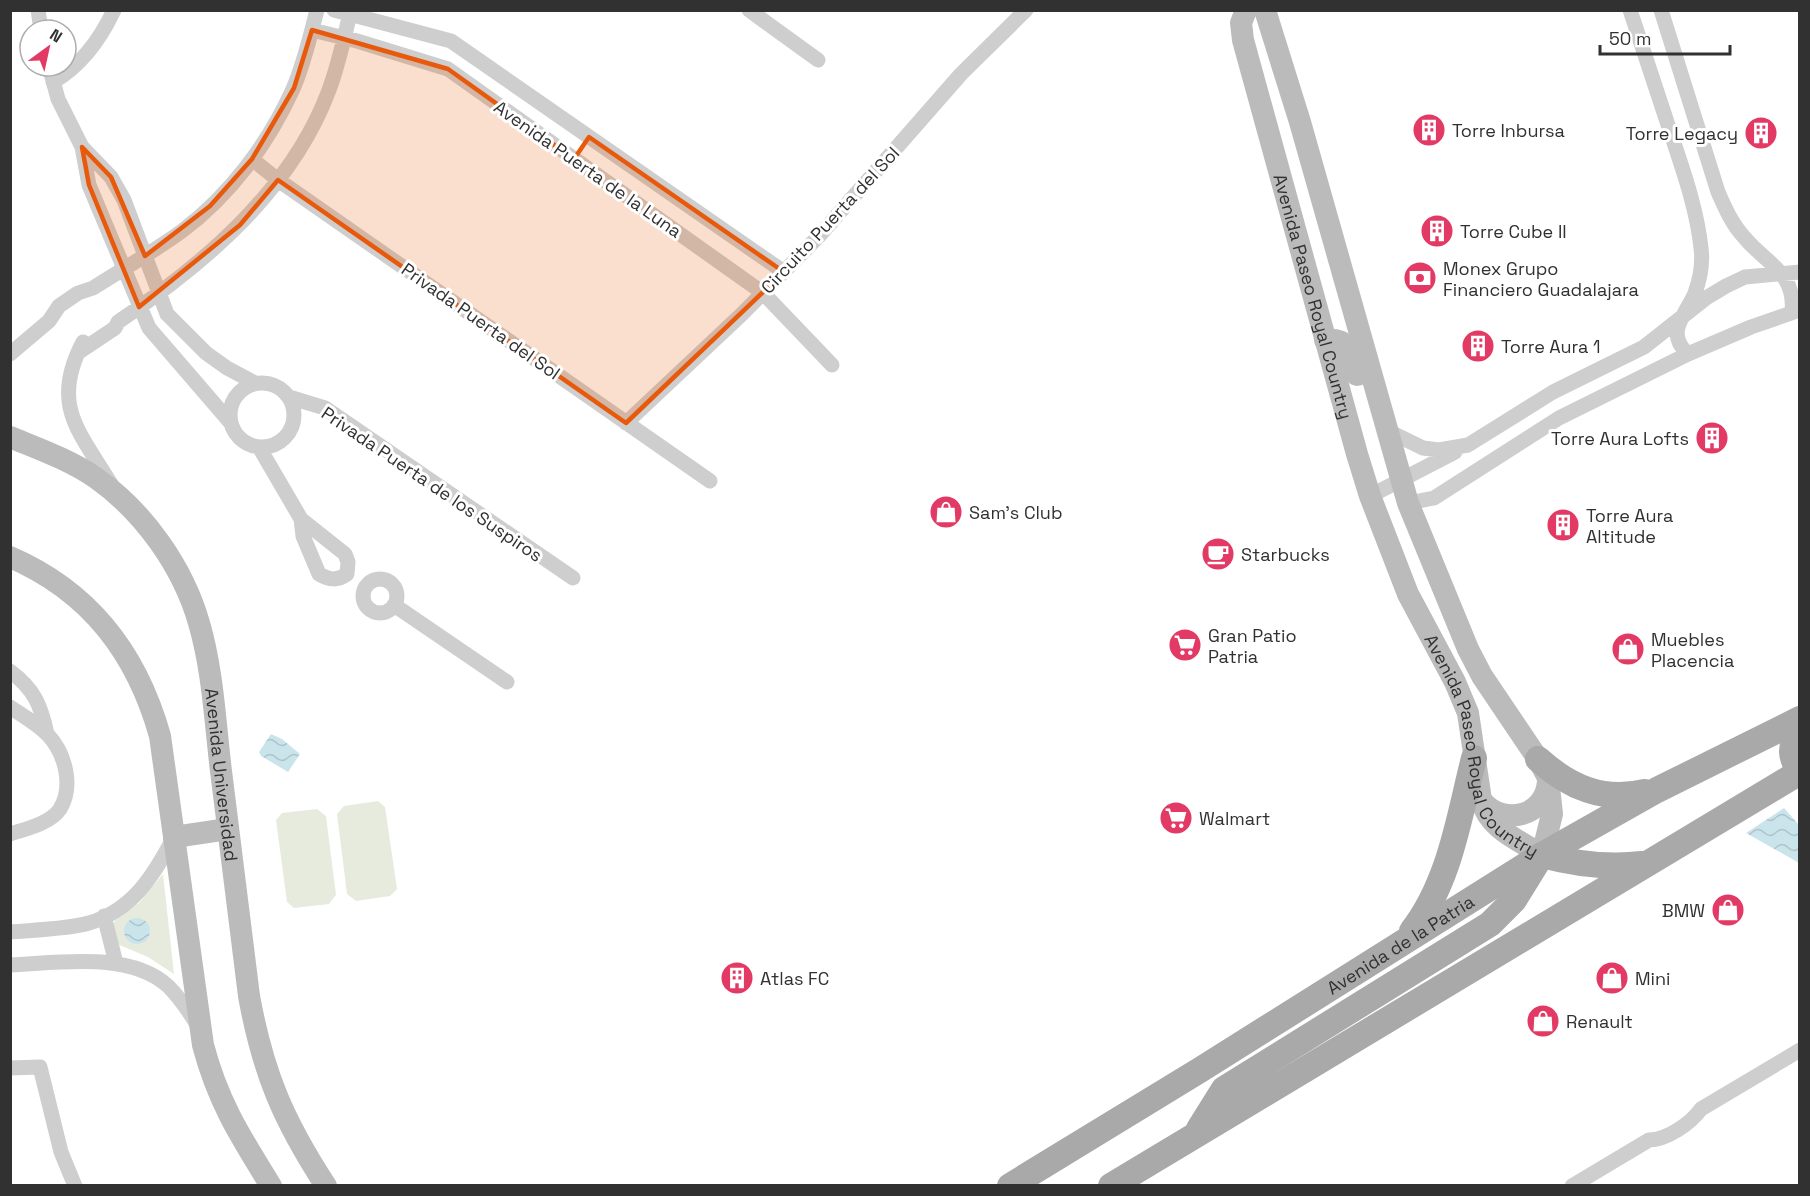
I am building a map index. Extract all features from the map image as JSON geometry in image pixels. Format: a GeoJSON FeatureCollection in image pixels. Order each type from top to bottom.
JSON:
{"type":"FeatureCollection","features":[{"type":"Feature","properties":{"kind":"main road","name":"Avenida de la Patria"},"geometry":{"type":"LineString","coordinates":[[1010,1185],[1191,1075],[1542,855],[1657,790],[1800,718]]}},
{"type":"Feature","properties":{"kind":"main road"},"geometry":{"type":"LineString","coordinates":[[1111,1185],[1799,772],[1791,754],[1792,744],[1800,733]]}},
{"type":"Feature","properties":{"kind":"main road"},"geometry":{"type":"LineString","coordinates":[[1401,942],[1419,921],[1441,879],[1450,856],[1474,758]]}},
{"type":"Feature","properties":{"kind":"main road"},"geometry":{"type":"LineString","coordinates":[[1543,768],[1589,791],[1624,796],[1657,790]]}},
{"type":"Feature","properties":{"kind":"main road"},"geometry":{"type":"LineString","coordinates":[[1196,1133],[1224,1089],[1490,924],[1514,900],[1542,855],[1587,865],[1645,864]]}},
{"type":"Feature","properties":{"kind":"street"},"geometry":{"type":"LineString","coordinates":[[53,82],[68,73],[96,44],[114,10]]}},
{"type":"Feature","properties":{"kind":"street"},"geometry":{"type":"LineString","coordinates":[[10,354],[49,321],[59,306],[78,293],[93,288],[183,230],[232,185],[270,133],[294,88],[317,10]]}},
{"type":"Feature","properties":{"kind":"street","name":"Circuito Puerta del Sol"},"geometry":{"type":"LineString","coordinates":[[626,423],[784,272],[851,201],[961,74],[1026,10]]}},
{"type":"Feature","properties":{"kind":"street","name":"Avenida Paseo Royal Country"},"geometry":{"type":"LineString","coordinates":[[1246,10],[1241,23],[1243,40],[1370,496],[1408,594],[1455,682],[1468,713],[1485,813],[1496,826],[1542,855],[1552,814],[1543,768],[1482,676],[1444,593],[1408,503],[1266,10]]}},
{"type":"Feature","properties":{"kind":"street"},"geometry":{"type":"LineString","coordinates":[[1630,10],[1682,167],[1699,228],[1702,251],[1699,280],[1676,334],[1678,342],[1688,354]]}},
{"type":"Feature","properties":{"kind":"street"},"geometry":{"type":"LineString","coordinates":[[1370,496],[1387,501],[1408,503],[1434,498],[1559,418],[1688,354],[1796,311],[1792,290],[1780,273],[1751,246],[1728,214],[1711,172],[1661,10]]}},
{"type":"Feature","properties":{"kind":"street"},"geometry":{"type":"LineString","coordinates":[[119,497],[77,429],[70,411],[67,398],[72,367],[79,352],[109,332],[118,322],[158,293],[240,225],[278,180],[318,115],[334,74],[343,38],[345,12]]}},
{"type":"Feature","properties":{"kind":"street","name":"Avenida Puerta de la Luna"},"geometry":{"type":"LineString","coordinates":[[345,12],[451,41],[784,272]]}},
{"type":"Feature","properties":{"kind":"street"},"geometry":{"type":"LineString","coordinates":[[753,12],[818,60]]}},
{"type":"Feature","properties":{"kind":"street","name":"Avenida Puerta de la Luna"},"geometry":{"type":"LineString","coordinates":[[312,30],[448,69],[763,293],[832,364]]}},
{"type":"Feature","properties":{"kind":"street"},"geometry":{"type":"LineString","coordinates":[[52,78],[58,99],[82,147],[89,185],[149,328],[230,422],[240,439],[259,447],[271,446],[282,441],[290,431],[294,420],[293,408],[289,397],[279,388],[268,383],[255,383],[244,388],[235,397],[230,409],[230,422]]}},
{"type":"Feature","properties":{"kind":"street"},"geometry":{"type":"LineString","coordinates":[[1268,132],[1286,133],[1291,138],[1304,181],[1322,200]]}},
{"type":"Feature","properties":{"kind":"street"},"geometry":{"type":"LineString","coordinates":[[574,159],[589,137]]}},
{"type":"Feature","properties":{"kind":"street"},"geometry":{"type":"LineString","coordinates":[[82,147],[111,177],[124,200],[167,314],[198,346],[227,368],[255,383]]}},
{"type":"Feature","properties":{"kind":"street","name":"Privada Puerta del Sol"},"geometry":{"type":"LineString","coordinates":[[252,159],[278,180],[710,481]]}},
{"type":"Feature","properties":{"kind":"street"},"geometry":{"type":"LineString","coordinates":[[1370,496],[1468,445],[1553,392],[1644,347],[1680,321],[1706,298],[1745,277],[1800,272]]}},
{"type":"Feature","properties":{"kind":"street"},"geometry":{"type":"LineString","coordinates":[[1325,340],[1338,339],[1349,347],[1368,412],[1386,430],[1423,448],[1439,450],[1468,445]]}},
{"type":"Feature","properties":{"kind":"street","name":"Privada Puerta de los Suspiros"},"geometry":{"type":"LineString","coordinates":[[289,397],[325,408],[573,578]]}},
{"type":"Feature","properties":{"kind":"street","name":"Avenida Universidad"},"geometry":{"type":"LineString","coordinates":[[10,437],[64,460],[96,478],[119,497],[156,537],[180,574],[199,622],[210,678],[249,996],[257,1039],[270,1081],[286,1120],[326,1185]]}},
{"type":"Feature","properties":{"kind":"street"},"geometry":{"type":"LineString","coordinates":[[259,447],[301,519],[345,554],[348,562],[347,574],[342,578],[334,579],[319,574],[303,536],[301,519]]}},
{"type":"Feature","properties":{"kind":"street"},"geometry":{"type":"LineString","coordinates":[[10,557],[59,583],[99,620],[124,651],[151,706],[160,736],[200,1029],[211,1074],[238,1134],[271,1185]]}},
{"type":"Feature","properties":{"kind":"street"},"geometry":{"type":"LineString","coordinates":[[347,574],[366,586]]}},
{"type":"Feature","properties":{"kind":"street"},"geometry":{"type":"LineString","coordinates":[[376,579],[389,581],[397,592],[394,605],[384,612],[371,610],[363,599],[366,586],[376,579]]}},
{"type":"Feature","properties":{"kind":"street"},"geometry":{"type":"LineString","coordinates":[[1408,594],[1424,594],[1430,598],[1463,658],[1482,676]]}},
{"type":"Feature","properties":{"kind":"street"},"geometry":{"type":"LineString","coordinates":[[394,605],[507,682]]}},
{"type":"Feature","properties":{"kind":"street"},"geometry":{"type":"LineString","coordinates":[[10,671],[20,678],[35,696],[43,714],[47,734]]}},
{"type":"Feature","properties":{"kind":"street"},"geometry":{"type":"LineString","coordinates":[[10,707],[47,734],[57,747],[64,762],[67,778],[65,795],[59,810],[37,826],[10,834]]}},
{"type":"Feature","properties":{"kind":"street"},"geometry":{"type":"LineString","coordinates":[[1481,800],[1500,815],[1524,814],[1539,804],[1547,787],[1543,768]]}},
{"type":"Feature","properties":{"kind":"street"},"geometry":{"type":"LineString","coordinates":[[174,837],[228,829]]}},
{"type":"Feature","properties":{"kind":"street"},"geometry":{"type":"LineString","coordinates":[[10,932],[88,923],[127,903],[145,886],[159,866],[174,837]]}},
{"type":"Feature","properties":{"kind":"street"},"geometry":{"type":"LineString","coordinates":[[104,916],[116,963]]}},
{"type":"Feature","properties":{"kind":"street"},"geometry":{"type":"LineString","coordinates":[[10,965],[116,963],[143,970],[167,986],[186,1006],[200,1029]]}},
{"type":"Feature","properties":{"kind":"street"},"geometry":{"type":"LineString","coordinates":[[1572,1185],[1649,1140],[1658,1140],[1695,1118],[1701,1109],[1800,1050]]}},
{"type":"Feature","properties":{"kind":"street"},"geometry":{"type":"LineString","coordinates":[[10,1068],[40,1067],[61,1152],[75,1185]]}},
{"type":"Feature","properties":{"kind":"street"},"geometry":{"type":"LineString","coordinates":[[238,1134],[268,1160],[285,1185]]}},
{"type":"Feature","properties":{"kind":"highlighted area"},"geometry":{"type":"Polygon","coordinates":[[[312,30],[448,69],[574,159],[589,137],[784,272],[626,423],[278,180],[240,225],[139,307],[89,185],[82,147],[111,177],[145,256],[210,206],[252,159],[294,88],[312,30]]]}},
{"type":"Feature","properties":{"kind":"shaded area"},"geometry":{"type":"Polygon","coordinates":[[[378,801],[385,807],[397,889],[390,896],[356,901],[347,894],[337,814],[344,806],[378,801]]]}},
{"type":"Feature","properties":{"kind":"shaded area"},"geometry":{"type":"Polygon","coordinates":[[[317,809],[326,816],[336,895],[329,904],[294,908],[287,902],[276,820],[282,813],[317,809]]]}},
{"type":"Feature","properties":{"kind":"shaded area"},"geometry":{"type":"Polygon","coordinates":[[[163,874],[174,974],[148,957],[117,944],[113,924],[118,916],[139,903],[163,874]]]}},
{"type":"Feature","properties":{"kind":"water"},"geometry":{"type":"Polygon","coordinates":[[[271,734],[282,739],[300,754],[288,772],[261,756],[259,752],[271,734]]]}},
{"type":"Feature","properties":{"kind":"water"},"geometry":{"type":"Polygon","coordinates":[[[1784,808],[1799,825],[1799,863],[1746,833],[1784,808]]]}},
{"type":"Feature","properties":{"kind":"water"},"geometry":{"type":"Polygon","coordinates":[[[137,918],[146,922],[150,931],[146,940],[137,944],[128,940],[124,931],[128,922],[137,918]]]}},
{"type":"Feature","properties":{"kind":"place","name":"Torre Inbursa"},"geometry":{"type":"Point","coordinates":[1429,130]}},
{"type":"Feature","properties":{"kind":"place","name":"Torre Legacy"},"geometry":{"type":"Point","coordinates":[1761,133]}},
{"type":"Feature","properties":{"kind":"place","name":"Torre Cube II"},"geometry":{"type":"Point","coordinates":[1437,231]}},
{"type":"Feature","properties":{"kind":"place","name":"Monex Grupo Financiero Guadalajara"},"geometry":{"type":"Point","coordinates":[1420,278]}},
{"type":"Feature","properties":{"kind":"place","name":"Torre Aura 1"},"geometry":{"type":"Point","coordinates":[1478,346]}},
{"type":"Feature","properties":{"kind":"place","name":"Torre Aura Lofts"},"geometry":{"type":"Point","coordinates":[1712,438]}},
{"type":"Feature","properties":{"kind":"place","name":"Sam's Club"},"geometry":{"type":"Point","coordinates":[946,512]}},
{"type":"Feature","properties":{"kind":"place","name":"Torre Aura Altitude"},"geometry":{"type":"Point","coordinates":[1563,525]}},
{"type":"Feature","properties":{"kind":"place","name":"Starbucks"},"geometry":{"type":"Point","coordinates":[1218,554]}},
{"type":"Feature","properties":{"kind":"place","name":"Gran Patio Patria"},"geometry":{"type":"Point","coordinates":[1185,645]}},
{"type":"Feature","properties":{"kind":"place","name":"Muebles Placencia"},"geometry":{"type":"Point","coordinates":[1628,649]}},
{"type":"Feature","properties":{"kind":"place","name":"Walmart"},"geometry":{"type":"Point","coordinates":[1176,818]}},
{"type":"Feature","properties":{"kind":"place","name":"BMW"},"geometry":{"type":"Point","coordinates":[1728,910]}},
{"type":"Feature","properties":{"kind":"place","name":"Atlas FC"},"geometry":{"type":"Point","coordinates":[737,978]}},
{"type":"Feature","properties":{"kind":"place","name":"Mini"},"geometry":{"type":"Point","coordinates":[1612,978]}},
{"type":"Feature","properties":{"kind":"place","name":"Renault"},"geometry":{"type":"Point","coordinates":[1543,1021]}}]}
